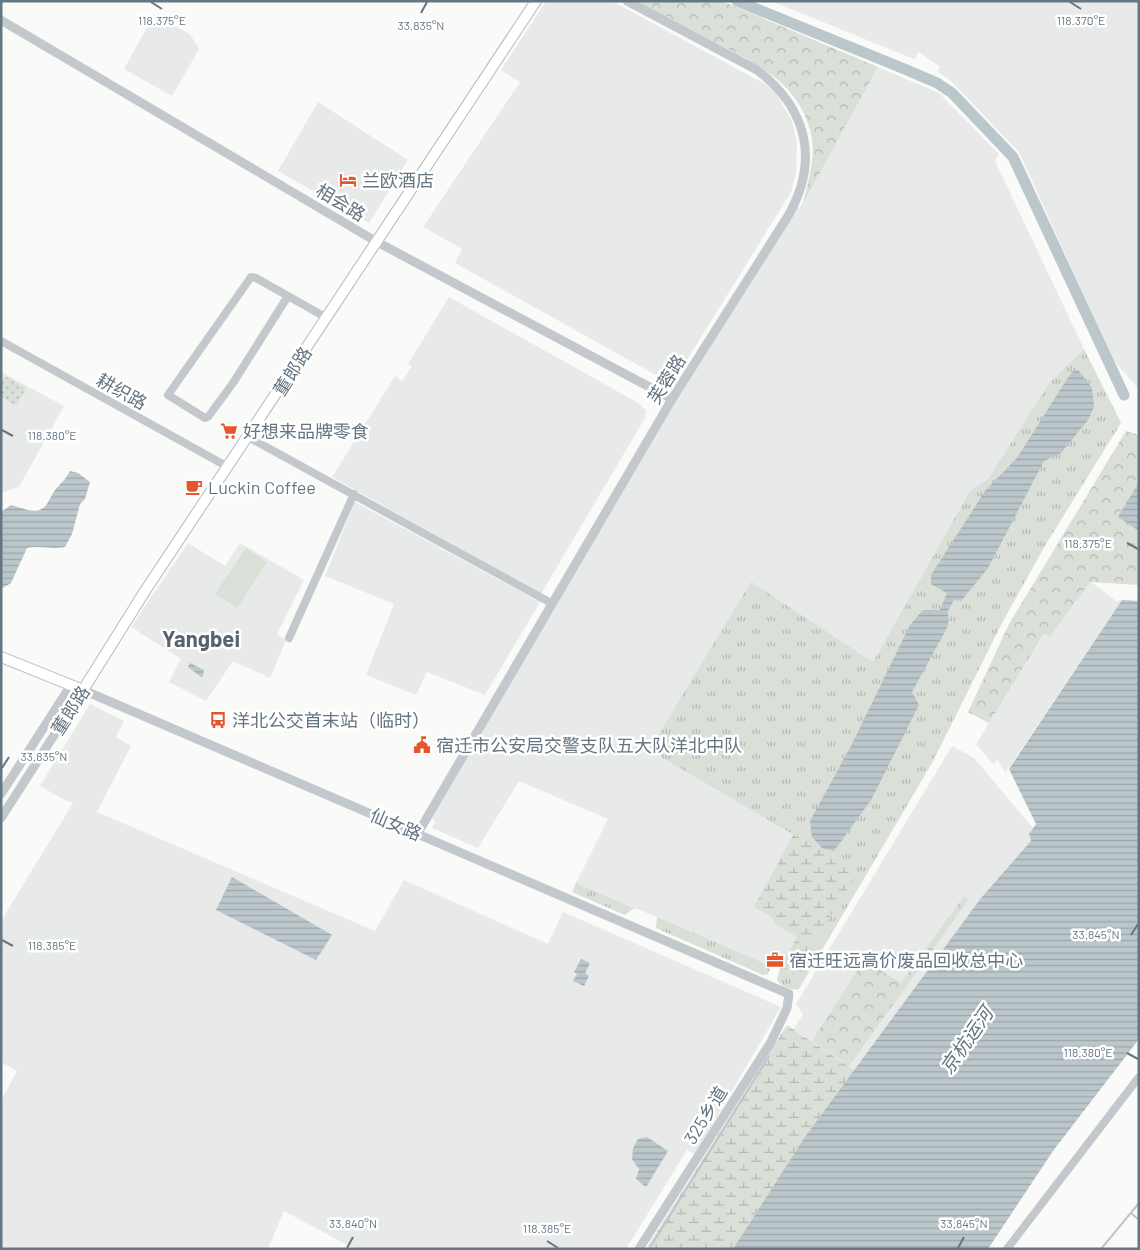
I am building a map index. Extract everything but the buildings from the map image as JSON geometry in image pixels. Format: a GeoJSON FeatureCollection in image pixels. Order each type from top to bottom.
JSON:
{"type":"FeatureCollection","features":[{"type":"Feature","properties":{"kind":"main road","name":"董郎路"},"geometry":{"type":"LineString","coordinates":[[83,690],[248,436],[536,1]]}},
{"type":"Feature","properties":{"kind":"main road","name":"仙女路"},"geometry":{"type":"LineString","coordinates":[[1,657],[83,690]]}},
{"type":"Feature","properties":{"kind":"street","name":"芙蓉路"},"geometry":{"type":"LineString","coordinates":[[418,834],[551,603],[672,399],[795,204],[805,175],[806,153],[802,128],[791,102],[774,83],[757,70],[627,1]]}},
{"type":"Feature","properties":{"kind":"street","name":"相会路"},"geometry":{"type":"LineString","coordinates":[[1,20],[377,242],[672,399]]}},
{"type":"Feature","properties":{"kind":"street"},"geometry":{"type":"LineString","coordinates":[[288,296],[234,383],[208,417],[205,418],[168,395],[249,278],[254,277],[288,296],[327,318]]}},
{"type":"Feature","properties":{"kind":"street","name":"耕织路"},"geometry":{"type":"LineString","coordinates":[[1,341],[228,467]]}},
{"type":"Feature","properties":{"kind":"street"},"geometry":{"type":"LineString","coordinates":[[248,436],[551,603]]}},
{"type":"Feature","properties":{"kind":"street"},"geometry":{"type":"LineString","coordinates":[[290,638],[354,494]]}},
{"type":"Feature","properties":{"kind":"street","name":"董郎路"},"geometry":{"type":"LineString","coordinates":[[1,794],[70,685]]}},
{"type":"Feature","properties":{"kind":"street","name":"董郎路"},"geometry":{"type":"LineString","coordinates":[[1,818],[83,690]]}},
{"type":"Feature","properties":{"kind":"street","name":"仙女路"},"geometry":{"type":"LineString","coordinates":[[83,690],[789,994]]}},
{"type":"Feature","properties":{"kind":"street","name":"325乡道"},"geometry":{"type":"LineString","coordinates":[[639,1249],[771,1042],[784,1017],[789,994]]}},
{"type":"Feature","properties":{"kind":"street"},"geometry":{"type":"LineString","coordinates":[[1007,1249],[1139,1077]]}},
{"type":"Feature","properties":{"kind":"shaded area"},"geometry":{"type":"Polygon","coordinates":[[[546,1],[612,1],[765,84],[775,92],[792,121],[797,143],[796,173],[791,192],[672,384],[455,263],[462,249],[423,227],[520,82],[501,70],[546,1]]]}},
{"type":"Feature","properties":{"kind":"shaded area"},"geometry":{"type":"Polygon","coordinates":[[[771,1],[1139,1],[1139,389],[1113,360],[1019,152],[951,81],[937,71],[940,67],[919,52],[914,59],[771,1]]]}},
{"type":"Feature","properties":{"kind":"shaded area"},"geometry":{"type":"Polygon","coordinates":[[[154,15],[190,34],[199,49],[172,96],[124,69],[154,15]]]}},
{"type":"Feature","properties":{"kind":"shaded area"},"geometry":{"type":"Polygon","coordinates":[[[878,67],[939,93],[999,154],[995,161],[1084,349],[1049,383],[988,479],[970,491],[873,662],[649,750],[858,872],[793,975],[576,883],[608,819],[519,781],[478,848],[432,828],[435,822],[432,818],[680,393],[796,207],[799,209],[878,67]]]}},
{"type":"Feature","properties":{"kind":"shaded area"},"geometry":{"type":"Polygon","coordinates":[[[318,102],[408,160],[369,223],[278,171],[318,102]]]}},
{"type":"Feature","properties":{"kind":"shaded area"},"geometry":{"type":"Polygon","coordinates":[[[449,297],[640,404],[646,411],[645,418],[541,594],[332,477],[395,376],[402,381],[412,366],[408,364],[449,297]]]}},
{"type":"Feature","properties":{"kind":"shaded area"},"geometry":{"type":"Polygon","coordinates":[[[1,372],[64,406],[19,487],[1,493],[1,372]]]}},
{"type":"Feature","properties":{"kind":"shaded area"},"geometry":{"type":"Polygon","coordinates":[[[355,502],[540,602],[485,695],[427,672],[416,695],[366,675],[394,604],[325,576],[355,502]]]}},
{"type":"Feature","properties":{"kind":"shaded area"},"geometry":{"type":"Polygon","coordinates":[[[188,543],[225,566],[240,543],[304,580],[277,634],[286,640],[270,678],[233,661],[206,701],[169,682],[181,659],[131,627],[188,543]]]}},
{"type":"Feature","properties":{"kind":"shaded area"},"geometry":{"type":"Polygon","coordinates":[[[1090,581],[1116,601],[1122,600],[1005,773],[998,760],[993,764],[976,744],[1045,633],[1050,635],[1090,581]]]}},
{"type":"Feature","properties":{"kind":"shaded area"},"geometry":{"type":"Polygon","coordinates":[[[90,704],[124,721],[116,737],[131,746],[97,812],[375,931],[404,880],[548,944],[563,912],[781,1007],[695,1154],[687,1150],[626,1249],[355,1249],[284,1211],[268,1249],[1,1249],[1,1101],[17,1071],[1,1062],[1,921],[73,803],[40,786],[90,704]]]}},
{"type":"Feature","properties":{"kind":"shaded area"},"geometry":{"type":"Polygon","coordinates":[[[952,746],[974,758],[1033,828],[1029,834],[1031,841],[981,898],[854,1070],[794,1029],[803,1014],[796,1004],[952,746]]]}},
{"type":"Feature","properties":{"kind":"green space"},"geometry":{"type":"Polygon","coordinates":[[[636,1],[722,1],[878,67],[803,203],[812,163],[812,139],[807,120],[798,103],[787,89],[774,77],[744,57],[672,22],[636,1]]]}},
{"type":"Feature","properties":{"kind":"green space"},"geometry":{"type":"Polygon","coordinates":[[[1084,349],[1121,423],[1046,544],[1002,623],[932,763],[799,989],[786,987],[777,980],[780,969],[793,975],[857,872],[649,750],[751,582],[873,662],[970,491],[988,479],[1049,383],[1084,349]]]}},
{"type":"Feature","properties":{"kind":"green space"},"geometry":{"type":"Polygon","coordinates":[[[5,376],[26,388],[16,406],[1,397],[1,383],[5,376]]]}},
{"type":"Feature","properties":{"kind":"green space"},"geometry":{"type":"Polygon","coordinates":[[[1126,431],[1139,435],[1139,585],[1090,582],[1050,636],[1044,634],[989,723],[968,712],[1009,624],[1126,431]]]}},
{"type":"Feature","properties":{"kind":"green space"},"geometry":{"type":"Polygon","coordinates":[[[246,548],[267,562],[237,608],[215,594],[246,548]]]}},
{"type":"Feature","properties":{"kind":"green space"},"geometry":{"type":"Polygon","coordinates":[[[794,834],[858,872],[793,975],[780,969],[797,937],[777,925],[771,916],[754,907],[794,834]]]}},
{"type":"Feature","properties":{"kind":"green space"},"geometry":{"type":"Polygon","coordinates":[[[576,883],[634,908],[625,915],[572,892],[576,883]]]}},
{"type":"Feature","properties":{"kind":"green space"},"geometry":{"type":"Polygon","coordinates":[[[964,896],[969,899],[849,1066],[812,1041],[857,971],[849,965],[856,955],[901,983],[964,896]]]}},
{"type":"Feature","properties":{"kind":"green space"},"geometry":{"type":"Polygon","coordinates":[[[657,917],[771,966],[768,974],[763,975],[656,928],[657,917]]]}},
{"type":"Feature","properties":{"kind":"green space"},"geometry":{"type":"Polygon","coordinates":[[[787,1025],[854,1070],[804,1138],[733,1249],[646,1249],[787,1025]]]}},
{"type":"Feature","properties":{"kind":"water"},"geometry":{"type":"Polygon","coordinates":[[[1078,370],[1092,388],[1094,407],[1088,420],[1061,453],[1044,461],[988,568],[961,601],[954,600],[948,611],[948,626],[912,692],[919,705],[871,800],[834,851],[822,848],[812,837],[810,821],[852,744],[910,625],[923,610],[940,610],[947,593],[931,584],[931,575],[985,491],[1017,458],[1065,382],[1072,372],[1078,370]]]}},
{"type":"Feature","properties":{"kind":"water"},"geometry":{"type":"Polygon","coordinates":[[[70,471],[78,473],[90,482],[85,499],[80,504],[72,534],[65,547],[27,548],[11,583],[1,589],[1,512],[11,505],[35,511],[43,508],[70,471]]]}},
{"type":"Feature","properties":{"kind":"water"},"geometry":{"type":"Polygon","coordinates":[[[1139,482],[1139,531],[1118,517],[1139,482]]]}},
{"type":"Feature","properties":{"kind":"water","name":"京杭运河"},"geometry":{"type":"Polygon","coordinates":[[[1122,600],[1139,601],[1139,1039],[1053,1151],[988,1249],[733,1249],[804,1138],[981,898],[1031,841],[1029,834],[1036,824],[1009,769],[1122,600]]]}},
{"type":"Feature","properties":{"kind":"water"},"geometry":{"type":"Polygon","coordinates":[[[190,663],[204,670],[203,676],[201,677],[188,667],[190,663]]]}},
{"type":"Feature","properties":{"kind":"water"},"geometry":{"type":"Polygon","coordinates":[[[232,877],[332,935],[316,960],[216,910],[232,877]]]}},
{"type":"Feature","properties":{"kind":"water"},"geometry":{"type":"Polygon","coordinates":[[[581,959],[590,963],[585,973],[589,976],[584,986],[573,981],[577,974],[574,972],[581,959]]]}},
{"type":"Feature","properties":{"kind":"water"},"geometry":{"type":"Polygon","coordinates":[[[647,1137],[668,1151],[646,1187],[636,1179],[639,1169],[632,1159],[633,1148],[638,1139],[647,1137]]]}},
{"type":"Feature","properties":{"kind":"waterway"},"geometry":{"type":"LineString","coordinates":[[737,1],[907,70],[937,83],[952,93],[1013,157],[1124,395]]}},
{"type":"Feature","properties":{"kind":"waterway"},"geometry":{"type":"LineString","coordinates":[[649,1249],[769,1056]]}},
{"type":"Feature","properties":{"kind":"waterway"},"geometry":{"type":"LineString","coordinates":[[1101,1249],[1139,1203]]}},
{"type":"Feature","properties":{"kind":"waterway"},"geometry":{"type":"LineString","coordinates":[[1131,1213],[1139,1220]]}},
{"type":"Feature","properties":{"kind":"place","name":"兰欧酒店"},"geometry":{"type":"Point","coordinates":[348,180]}},
{"type":"Feature","properties":{"kind":"place","name":"好想来品牌零食"},"geometry":{"type":"Point","coordinates":[229,431]}},
{"type":"Feature","properties":{"kind":"place","name":"Luckin Coffee"},"geometry":{"type":"Point","coordinates":[194,487]}},
{"type":"Feature","properties":{"kind":"place","name":"洋北公交首末站（临时）"},"geometry":{"type":"Point","coordinates":[218,720]}},
{"type":"Feature","properties":{"kind":"place","name":"宿迁市公安局交警支队五大队洋北中队"},"geometry":{"type":"Point","coordinates":[422,745]}},
{"type":"Feature","properties":{"kind":"place","name":"宿迁旺远高价废品回收总中心"},"geometry":{"type":"Point","coordinates":[775,960]}},
{"type":"Feature","properties":{"kind":"district","name":"Yangbei"},"geometry":{"type":"Point","coordinates":[201,638]}}]}
